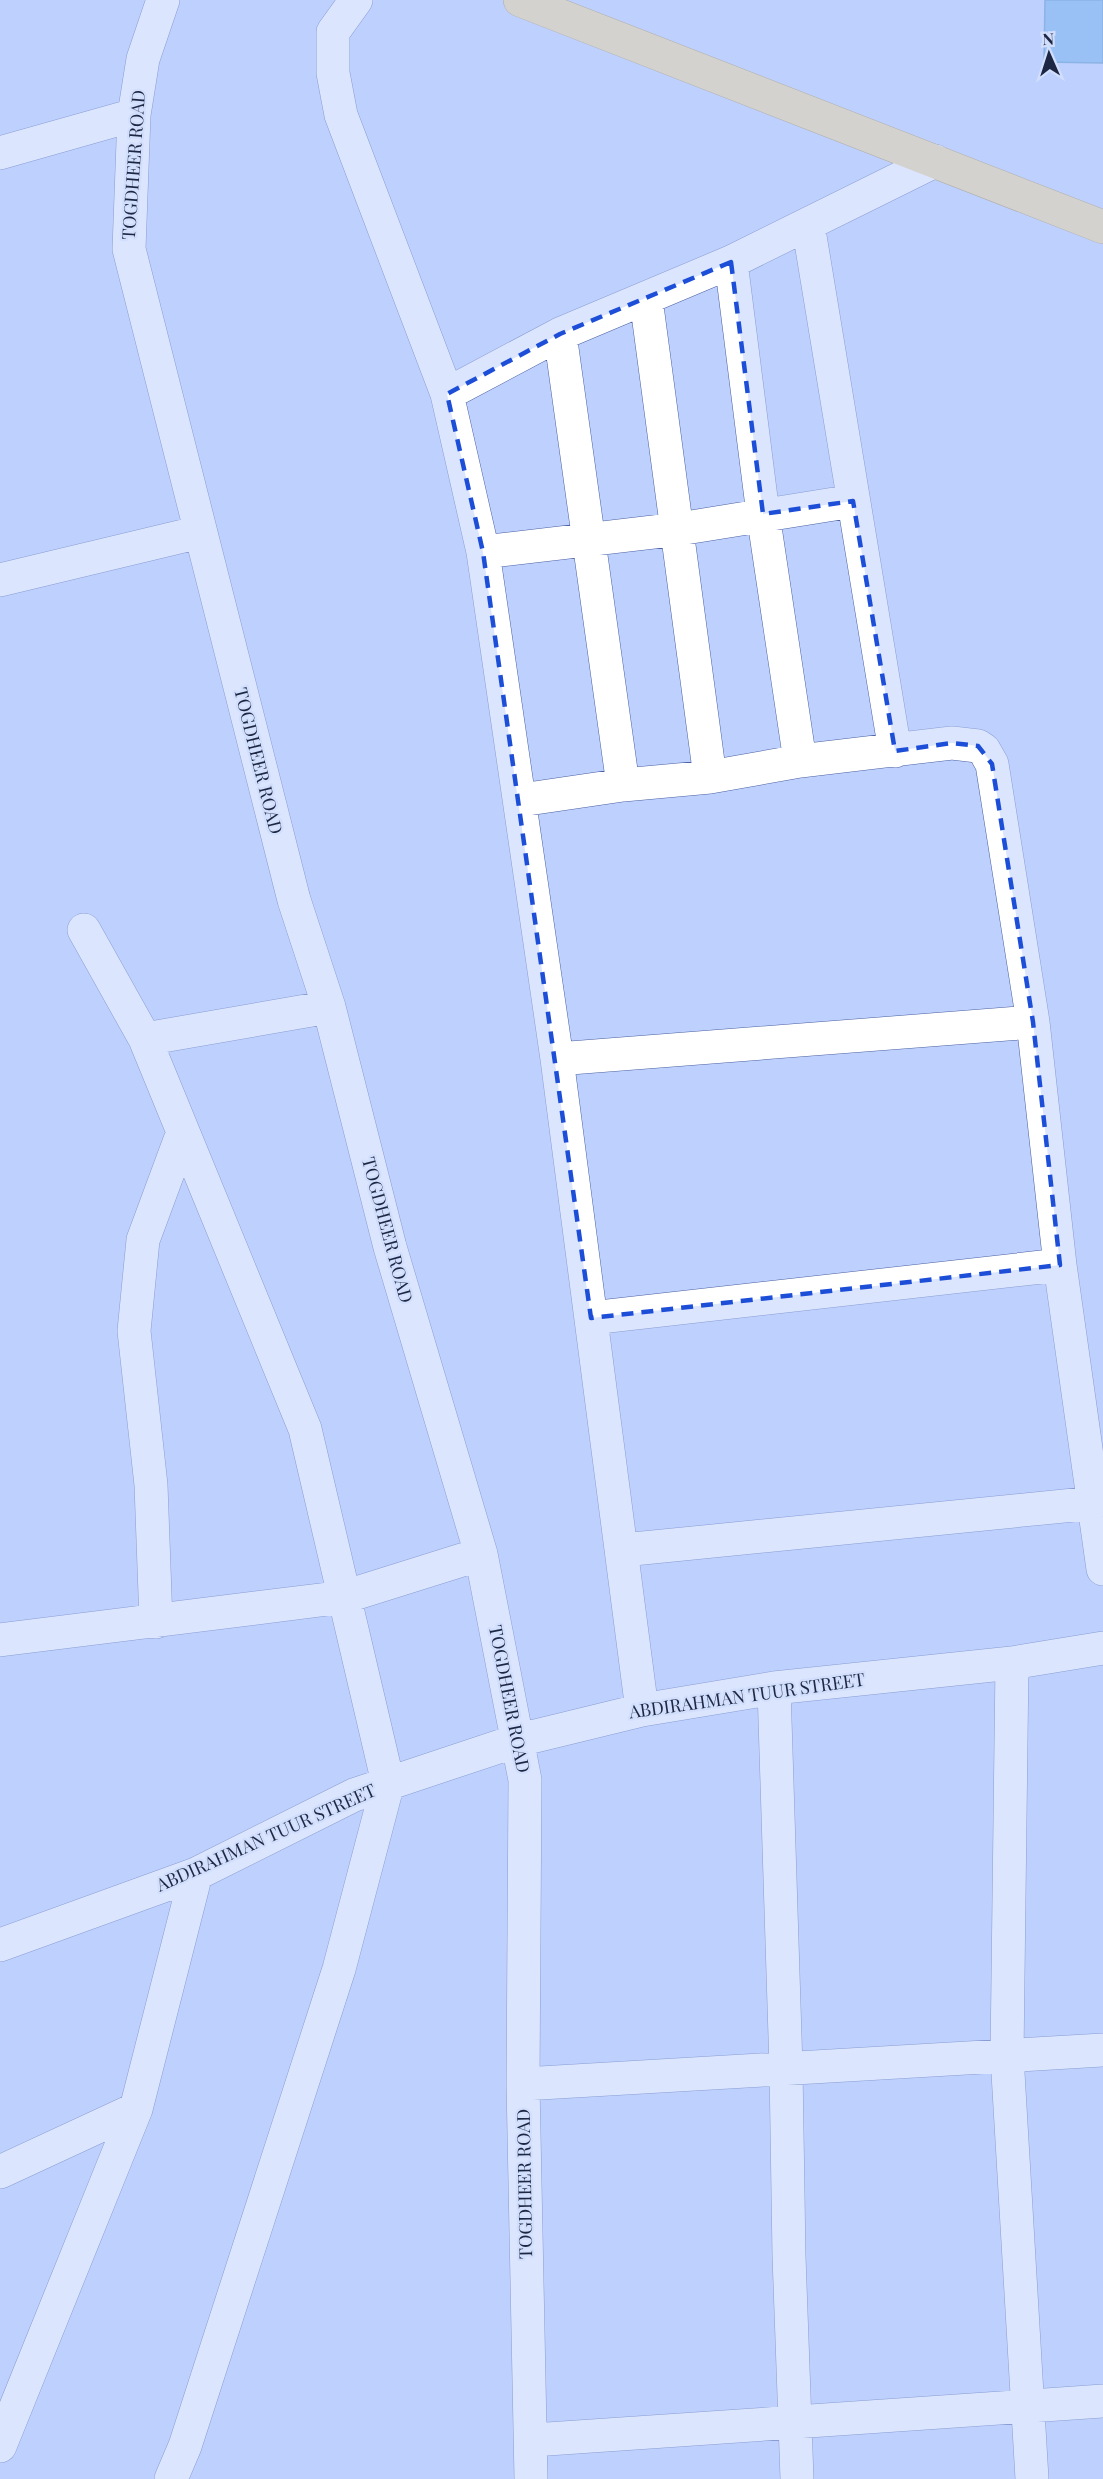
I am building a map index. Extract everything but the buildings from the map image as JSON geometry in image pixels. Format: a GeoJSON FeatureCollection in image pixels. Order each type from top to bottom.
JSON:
{"type":"FeatureCollection","features":[{"type":"Feature","properties":{"kind":"main road"},"geometry":{"type":"LineString","coordinates":[[520,0],[1103,227]]}},
{"type":"Feature","properties":{"kind":"street","name":"TOGDHEER ROAD"},"geometry":{"type":"LineString","coordinates":[[163,0],[143,59],[134,115],[129,249],[294,900],[329,1007],[390,1247],[481,1554],[525,1780],[523,2084],[533,2440],[531,2479]]}},
{"type":"Feature","properties":{"kind":"street"},"geometry":{"type":"LineString","coordinates":[[356,0],[333,32],[333,72],[341,116],[447,394],[483,552],[557,1059],[642,1710]]}},
{"type":"Feature","properties":{"kind":"street"},"geometry":{"type":"LineString","coordinates":[[0,153],[134,115]]}},
{"type":"Feature","properties":{"kind":"street"},"geometry":{"type":"LineString","coordinates":[[447,394],[560,334],[731,262],[936,161]]}},
{"type":"Feature","properties":{"kind":"street"},"geometry":{"type":"LineString","coordinates":[[808,224],[895,751]]}},
{"type":"Feature","properties":{"kind":"street"},"geometry":{"type":"LineString","coordinates":[[731,262],[763,514],[800,761]]}},
{"type":"Feature","properties":{"kind":"street"},"geometry":{"type":"LineString","coordinates":[[646,299],[679,529],[710,777]]}},
{"type":"Feature","properties":{"kind":"street"},"geometry":{"type":"LineString","coordinates":[[560,334],[623,784]]}},
{"type":"Feature","properties":{"kind":"street"},"geometry":{"type":"LineString","coordinates":[[483,552],[679,529],[853,501]]}},
{"type":"Feature","properties":{"kind":"street"},"geometry":{"type":"LineString","coordinates":[[0,580],[200,532]]}},
{"type":"Feature","properties":{"kind":"street"},"geometry":{"type":"LineString","coordinates":[[521,800],[623,784],[710,777],[800,761],[952,743],[978,746],[984,750],[992,764],[1032,1022],[1060,1265],[1103,1569]]}},
{"type":"Feature","properties":{"kind":"street"},"geometry":{"type":"LineString","coordinates":[[84,930],[145,1039],[305,1429],[388,1783],[339,1969],[185,2446],[171,2479]]}},
{"type":"Feature","properties":{"kind":"street"},"geometry":{"type":"LineString","coordinates":[[145,1039],[329,1007]]}},
{"type":"Feature","properties":{"kind":"street"},"geometry":{"type":"LineString","coordinates":[[557,1059],[1032,1022]]}},
{"type":"Feature","properties":{"kind":"street"},"geometry":{"type":"LineString","coordinates":[[156,1622],[151,1485],[134,1331],[143,1240],[183,1132]]}},
{"type":"Feature","properties":{"kind":"street"},"geometry":{"type":"LineString","coordinates":[[591,1318],[1060,1265]]}},
{"type":"Feature","properties":{"kind":"street"},"geometry":{"type":"LineString","coordinates":[[622,1550],[1094,1503]]}},
{"type":"Feature","properties":{"kind":"street"},"geometry":{"type":"LineString","coordinates":[[0,1640],[156,1622],[344,1596],[481,1554]]}},
{"type":"Feature","properties":{"kind":"street","name":"ABDIRAHMAN TUUR STREET"},"geometry":{"type":"LineString","coordinates":[[0,1945],[196,1874],[354,1796],[519,1740],[642,1710],[774,1688],[1012,1663],[1103,1648]]}},
{"type":"Feature","properties":{"kind":"street"},"geometry":{"type":"LineString","coordinates":[[1012,1663],[1007,2056],[1032,2479]]}},
{"type":"Feature","properties":{"kind":"street"},"geometry":{"type":"LineString","coordinates":[[774,1688],[797,2479]]}},
{"type":"Feature","properties":{"kind":"street"},"geometry":{"type":"LineString","coordinates":[[0,2446],[136,2109],[196,1874]]}},
{"type":"Feature","properties":{"kind":"street"},"geometry":{"type":"LineString","coordinates":[[523,2084],[1103,2050]]}},
{"type":"Feature","properties":{"kind":"street"},"geometry":{"type":"LineString","coordinates":[[0,2172],[136,2109]]}},
{"type":"Feature","properties":{"kind":"street"},"geometry":{"type":"LineString","coordinates":[[533,2440],[1103,2401]]}},
{"type":"Feature","properties":{"kind":"highlighted area"},"geometry":{"type":"Polygon","coordinates":[[[731,262],[763,514],[853,501],[895,751],[952,743],[978,746],[992,764],[1033,1022],[1060,1265],[591,1318],[483,552],[447,394],[560,334],[731,262]]]}}]}
